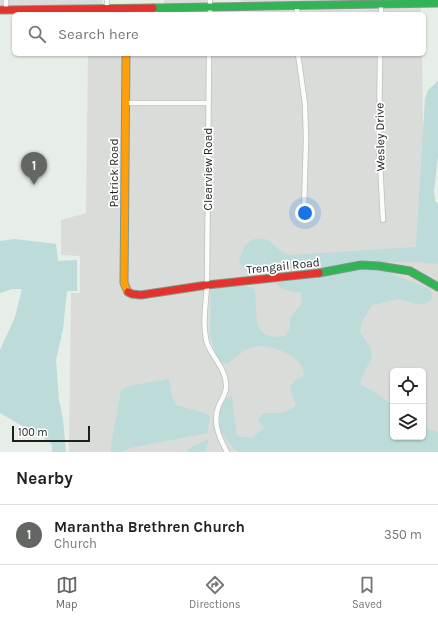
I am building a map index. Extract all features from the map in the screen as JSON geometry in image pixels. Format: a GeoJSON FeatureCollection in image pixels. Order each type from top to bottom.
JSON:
{"type":"FeatureCollection","features":[{"type":"Feature","properties":{"kind":"street"},"geometry":{"type":"LineString","coordinates":[[6,0],[3,10],[107,9],[126,11],[210,7],[438,3]]}},
{"type":"Feature","properties":{"kind":"street"},"geometry":{"type":"LineString","coordinates":[[107,0],[107,9]]}},
{"type":"Feature","properties":{"kind":"street"},"geometry":{"type":"LineString","coordinates":[[381,4],[381,12]]}},
{"type":"Feature","properties":{"kind":"street"},"geometry":{"type":"LineString","coordinates":[[297,5],[297,12]]}},
{"type":"Feature","properties":{"kind":"street","name":"Patrick Road"},"geometry":{"type":"LineString","coordinates":[[126,56],[124,283],[127,291]]}},
{"type":"Feature","properties":{"kind":"street","name":"Clearview Road"},"geometry":{"type":"LineString","coordinates":[[209,56],[207,285],[205,319],[206,338],[210,350],[225,378],[226,384],[226,389],[218,408],[217,430],[227,452]]}},
{"type":"Feature","properties":{"kind":"street"},"geometry":{"type":"LineString","coordinates":[[298,56],[305,104],[306,138],[304,210]]}},
{"type":"Feature","properties":{"kind":"street","name":"Wesley Drive"},"geometry":{"type":"LineString","coordinates":[[380,56],[379,143],[383,220]]}},
{"type":"Feature","properties":{"kind":"street"},"geometry":{"type":"LineString","coordinates":[[126,103],[208,103]]}},
{"type":"Feature","properties":{"kind":"street","name":"Trengail Road"},"geometry":{"type":"LineString","coordinates":[[127,291],[130,294],[141,294],[207,285],[329,272],[369,264],[410,272],[438,287]]}},
{"type":"Feature","properties":{"kind":"shaded area"},"geometry":{"type":"Polygon","coordinates":[[[0,0],[102,0],[102,5],[0,5],[0,0]]]}},
{"type":"Feature","properties":{"kind":"shaded area"},"geometry":{"type":"Polygon","coordinates":[[[102,0],[164,0],[164,3],[102,5],[102,0]]]}},
{"type":"Feature","properties":{"kind":"shaded area"},"geometry":{"type":"Polygon","coordinates":[[[164,0],[206,0],[206,3],[164,3],[164,0]]]}},
{"type":"Feature","properties":{"kind":"shaded area"},"geometry":{"type":"Polygon","coordinates":[[[206,0],[240,0],[241,2],[206,3],[206,0]]]}},
{"type":"Feature","properties":{"kind":"shaded area"},"geometry":{"type":"Polygon","coordinates":[[[240,0],[366,0],[241,2],[240,0]]]}},
{"type":"Feature","properties":{"kind":"shaded area"},"geometry":{"type":"Polygon","coordinates":[[[421,8],[421,12],[244,12],[421,8]]]}},
{"type":"Feature","properties":{"kind":"shaded area"},"geometry":{"type":"Polygon","coordinates":[[[88,56],[422,56],[425,250],[438,249],[438,452],[69,452],[71,293],[80,293],[80,256],[61,255],[61,220],[86,213],[88,56]]]}},
{"type":"Feature","properties":{"kind":"shaded area"},"geometry":{"type":"Polygon","coordinates":[[[438,81],[438,156],[434,191],[435,201],[438,204],[438,263],[380,262],[301,271],[247,273],[239,262],[245,247],[250,241],[253,240],[266,239],[280,250],[290,255],[416,247],[425,99],[428,90],[438,81]]]}},
{"type":"Feature","properties":{"kind":"shaded area"},"geometry":{"type":"Polygon","coordinates":[[[15,239],[56,244],[58,261],[77,260],[77,291],[67,291],[63,329],[56,360],[59,400],[63,419],[66,452],[52,452],[50,442],[0,413],[0,350],[15,317],[22,289],[12,289],[0,293],[0,241],[15,239]]]}},
{"type":"Feature","properties":{"kind":"shaded area"},"geometry":{"type":"Polygon","coordinates":[[[380,269],[430,289],[433,298],[425,304],[416,304],[398,299],[372,305],[362,322],[360,332],[371,349],[372,359],[360,384],[390,403],[390,440],[426,440],[426,429],[438,432],[438,452],[239,452],[234,449],[220,431],[220,403],[232,396],[237,436],[251,438],[264,428],[258,420],[263,413],[283,413],[296,406],[290,387],[295,380],[304,376],[304,374],[302,367],[293,357],[271,347],[256,346],[247,349],[227,364],[218,361],[210,335],[211,287],[243,285],[254,289],[256,315],[260,330],[273,337],[285,336],[290,328],[290,318],[302,303],[301,293],[282,289],[275,283],[356,270],[380,269]]]}},
{"type":"Feature","properties":{"kind":"shaded area"},"geometry":{"type":"Polygon","coordinates":[[[169,379],[172,397],[176,405],[205,413],[210,416],[207,433],[130,448],[121,452],[111,452],[121,390],[128,386],[169,379]]]}},
{"type":"Feature","properties":{"kind":"shaded area"},"geometry":{"type":"Polygon","coordinates":[[[209,439],[205,452],[187,452],[191,447],[209,439]]]}},
{"type":"Feature","properties":{"kind":"traffic: fast"},"geometry":{"type":"LineString","coordinates":[[153,8],[438,3]]}},
{"type":"Feature","properties":{"kind":"traffic: fast"},"geometry":{"type":"LineString","coordinates":[[319,273],[361,265],[379,266],[410,271],[438,287]]}},
{"type":"Feature","properties":{"kind":"traffic: slow"},"geometry":{"type":"LineString","coordinates":[[126,56],[124,283],[128,292]]}},
{"type":"Feature","properties":{"kind":"traffic: jam"},"geometry":{"type":"LineString","coordinates":[[0,10],[153,8]]}},
{"type":"Feature","properties":{"kind":"traffic: jam"},"geometry":{"type":"LineString","coordinates":[[128,292],[141,295],[207,285],[319,273]]}},
{"type":"Feature","properties":{"kind":"place","name":"Marantha Brethren Church"},"geometry":{"type":"Point","coordinates":[34,185]}}]}
